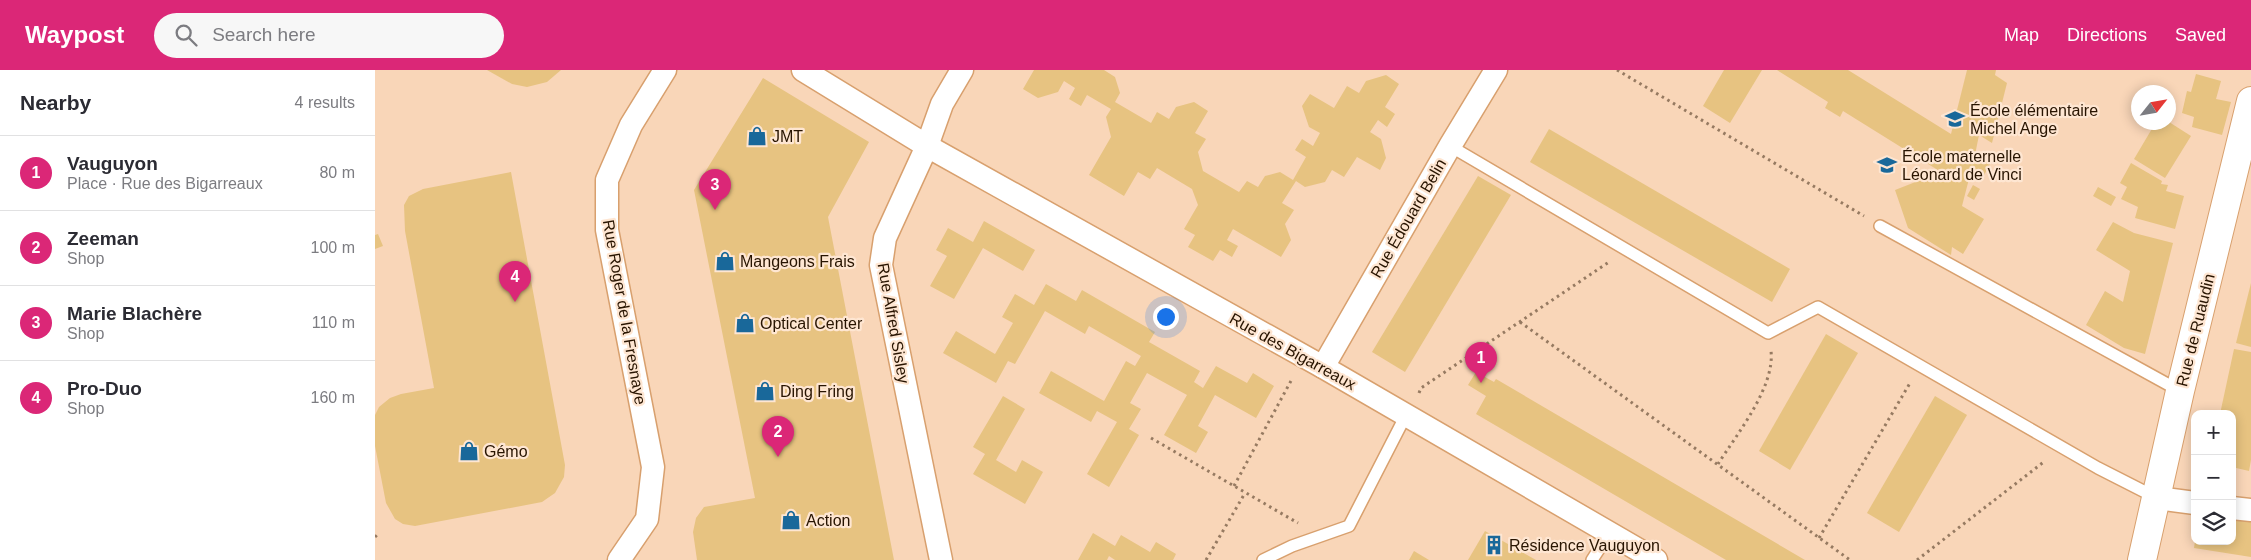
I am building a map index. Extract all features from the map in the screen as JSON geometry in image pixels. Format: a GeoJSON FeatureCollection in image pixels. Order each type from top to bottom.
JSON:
{"type":"FeatureCollection","features":[{"type":"Feature","properties":{"kind":"street","name":"Rue Roger de la Fresnaye"},"geometry":{"type":"LineString","coordinates":[[619,560],[647,519],[653,467],[607,230],[607,180],[631,126],[665,70]]}},
{"type":"Feature","properties":{"kind":"street"},"geometry":{"type":"LineString","coordinates":[[803,70],[927,146]]}},
{"type":"Feature","properties":{"kind":"street","name":"Rue Alfred Sisley"},"geometry":{"type":"LineString","coordinates":[[941,560],[881,265],[885,238],[927,146],[942,104],[962,70]]}},
{"type":"Feature","properties":{"kind":"street","name":"Rue Édouard Belin"},"geometry":{"type":"LineString","coordinates":[[1313,362],[1496,70]]}},
{"type":"Feature","properties":{"kind":"street","name":"Rue de Ruaudin"},"geometry":{"type":"LineString","coordinates":[[2142,560],[2251,101]]}},
{"type":"Feature","properties":{"kind":"street","name":"Rue des Bigarreaux"},"geometry":{"type":"LineString","coordinates":[[927,146],[1313,362],[1656,560]]}},
{"type":"Feature","properties":{"kind":"street"},"geometry":{"type":"LineString","coordinates":[[2157,498],[2191,502]]}},
{"type":"Feature","properties":{"kind":"street"},"geometry":{"type":"LineString","coordinates":[[2236,508],[2251,510]]}},
{"type":"Feature","properties":{"kind":"lane"},"geometry":{"type":"LineString","coordinates":[[1450,146],[1768,333],[1818,307],[2063,448],[2157,498]]}},
{"type":"Feature","properties":{"kind":"lane"},"geometry":{"type":"LineString","coordinates":[[1880,226],[2181,390]]}},
{"type":"Feature","properties":{"kind":"lane"},"geometry":{"type":"LineString","coordinates":[[1263,560],[1292,546],[1349,526],[1406,416]]}},
{"type":"Feature","properties":{"kind":"lane"},"geometry":{"type":"LineString","coordinates":[[1592,560],[1610,532]]}},
{"type":"Feature","properties":{"kind":"path"},"geometry":{"type":"LineString","coordinates":[[1617,70],[1880,226]]}},
{"type":"Feature","properties":{"kind":"path"},"geometry":{"type":"LineString","coordinates":[[1406,416],[1421,388],[1627,250]]}},
{"type":"Feature","properties":{"kind":"path"},"geometry":{"type":"LineString","coordinates":[[1521,322],[1850,560]]}},
{"type":"Feature","properties":{"kind":"path"},"geometry":{"type":"LineString","coordinates":[[1718,464],[1754,408],[1772,365],[1768,333]]}},
{"type":"Feature","properties":{"kind":"path"},"geometry":{"type":"LineString","coordinates":[[1234,486],[1313,362]]}},
{"type":"Feature","properties":{"kind":"path"},"geometry":{"type":"LineString","coordinates":[[1819,538],[1921,366]]}},
{"type":"Feature","properties":{"kind":"path"},"geometry":{"type":"LineString","coordinates":[[1151,438],[1321,536]]}},
{"type":"Feature","properties":{"kind":"path"},"geometry":{"type":"LineString","coordinates":[[1917,560],[2029,472],[2063,448]]}},
{"type":"Feature","properties":{"kind":"path"},"geometry":{"type":"LineString","coordinates":[[1206,560],[1245,493]]}},
{"type":"Feature","properties":{"kind":"building"},"geometry":{"type":"Polygon","coordinates":[[[487,70],[561,70],[547,82],[527,87],[512,84],[487,70]]]}},
{"type":"Feature","properties":{"kind":"building"},"geometry":{"type":"Polygon","coordinates":[[[1034,70],[1104,70],[1115,77],[1120,93],[1115,102],[1151,123],[1157,112],[1169,119],[1176,107],[1194,102],[1208,111],[1195,133],[1206,139],[1198,152],[1203,171],[1239,192],[1247,181],[1258,187],[1265,176],[1280,172],[1293,180],[1306,157],[1295,150],[1302,139],[1313,146],[1320,133],[1309,127],[1302,106],[1310,94],[1334,108],[1347,86],[1359,93],[1366,81],[1386,75],[1399,84],[1385,107],[1395,114],[1387,127],[1378,120],[1370,132],[1381,139],[1386,158],[1380,170],[1357,157],[1344,177],[1332,170],[1325,182],[1305,187],[1296,181],[1282,203],[1294,210],[1285,224],[1291,240],[1281,257],[1233,229],[1227,240],[1238,246],[1232,257],[1220,250],[1213,261],[1188,247],[1195,235],[1184,229],[1198,205],[1192,189],[1157,168],[1150,179],[1138,172],[1124,196],[1089,175],[1111,137],[1106,117],[1111,109],[1087,95],[1081,106],[1069,99],[1075,88],[1064,81],[1058,92],[1038,98],[1023,89],[1034,70]]]}},
{"type":"Feature","properties":{"kind":"building"},"geometry":{"type":"Polygon","coordinates":[[[1724,70],[1762,70],[1730,123],[1703,106],[1724,70]]]}},
{"type":"Feature","properties":{"kind":"building"},"geometry":{"type":"Polygon","coordinates":[[[1777,70],[1848,70],[1951,134],[1967,70],[1996,70],[1995,75],[2007,83],[1992,143],[1979,135],[1975,155],[1990,164],[1981,181],[1970,175],[1962,206],[1984,219],[1963,254],[1952,247],[1951,255],[1908,228],[1895,190],[1941,172],[1843,111],[1840,117],[1825,108],[1828,102],[1777,70]]]}},
{"type":"Feature","properties":{"kind":"building"},"geometry":{"type":"Polygon","coordinates":[[[2196,74],[2221,81],[2216,99],[2231,102],[2222,135],[2192,127],[2194,117],[2182,113],[2187,91],[2191,92],[2196,74]]]}},
{"type":"Feature","properties":{"kind":"building"},"geometry":{"type":"Polygon","coordinates":[[[763,78],[869,142],[828,217],[894,560],[697,560],[693,532],[696,518],[704,507],[755,498],[694,190],[763,78]]]}},
{"type":"Feature","properties":{"kind":"building"},"geometry":{"type":"Polygon","coordinates":[[[2176,126],[2191,136],[2165,178],[2134,159],[2151,130],[2176,130],[2176,126]]]}},
{"type":"Feature","properties":{"kind":"building"},"geometry":{"type":"Polygon","coordinates":[[[1549,129],[1790,269],[1772,302],[1530,162],[1549,129]]]}},
{"type":"Feature","properties":{"kind":"building"},"geometry":{"type":"Polygon","coordinates":[[[2131,163],[2162,181],[2161,184],[2168,185],[2166,191],[2184,196],[2175,229],[2135,218],[2138,207],[2121,199],[2127,187],[2120,183],[2131,163]]]}},
{"type":"Feature","properties":{"kind":"building"},"geometry":{"type":"Polygon","coordinates":[[[511,172],[565,465],[564,477],[555,493],[542,502],[415,526],[403,524],[395,519],[386,503],[375,446],[375,415],[379,407],[390,398],[434,388],[405,231],[404,205],[409,196],[423,189],[511,172]]]}},
{"type":"Feature","properties":{"kind":"building"},"geometry":{"type":"Polygon","coordinates":[[[1478,176],[1511,195],[1405,372],[1372,352],[1478,176]]]}},
{"type":"Feature","properties":{"kind":"building"},"geometry":{"type":"Polygon","coordinates":[[[1973,185],[1980,189],[1974,200],[1967,196],[1973,185]]]}},
{"type":"Feature","properties":{"kind":"building"},"geometry":{"type":"Polygon","coordinates":[[[2098,187],[2116,197],[2111,206],[2093,196],[2098,187]]]}},
{"type":"Feature","properties":{"kind":"building"},"geometry":{"type":"Polygon","coordinates":[[[984,221],[1035,250],[1023,271],[983,248],[954,299],[930,286],[947,256],[936,250],[948,228],[973,242],[984,221]]]}},
{"type":"Feature","properties":{"kind":"building"},"geometry":{"type":"Polygon","coordinates":[[[2113,222],[2134,233],[2173,243],[2145,354],[2124,348],[2086,325],[2105,291],[2123,302],[2130,271],[2096,250],[2113,222]]]}},
{"type":"Feature","properties":{"kind":"building"},"geometry":{"type":"Polygon","coordinates":[[[378,234],[383,246],[375,249],[375,235],[378,234]]]}},
{"type":"Feature","properties":{"kind":"building"},"geometry":{"type":"Polygon","coordinates":[[[2251,283],[2251,347],[2236,343],[2251,283]]]}},
{"type":"Feature","properties":{"kind":"building"},"geometry":{"type":"Polygon","coordinates":[[[1046,284],[1076,301],[1082,290],[1155,332],[1149,342],[1200,371],[1194,382],[1203,388],[1216,366],[1247,383],[1253,373],[1274,386],[1256,418],[1215,395],[1198,426],[1208,432],[1196,453],[1164,435],[1187,395],[1147,373],[1130,403],[1141,409],[1129,429],[1139,435],[1109,487],[1087,474],[1117,422],[1097,411],[1091,422],[1039,393],[1051,371],[1104,401],[1126,361],[1135,366],[1141,356],[1089,326],[1085,334],[1045,311],[1015,364],[1008,361],[996,383],[943,353],[956,331],[995,354],[1013,323],[1002,317],[1015,294],[1034,305],[1046,284]]]}},
{"type":"Feature","properties":{"kind":"building"},"geometry":{"type":"Polygon","coordinates":[[[1826,334],[1858,353],[1790,470],[1759,451],[1826,334]]]}},
{"type":"Feature","properties":{"kind":"building"},"geometry":{"type":"Polygon","coordinates":[[[2234,349],[2251,352],[2251,460],[2249,471],[2236,468],[2236,410],[2221,410],[2234,349]]]}},
{"type":"Feature","properties":{"kind":"building"},"geometry":{"type":"Polygon","coordinates":[[[1476,372],[1494,382],[1496,379],[1805,560],[1726,560],[1476,414],[1486,396],[1468,385],[1476,372]]]}},
{"type":"Feature","properties":{"kind":"building"},"geometry":{"type":"Polygon","coordinates":[[[1003,396],[1025,409],[996,460],[1016,472],[1022,460],[1043,472],[1025,504],[973,474],[985,454],[973,447],[1003,396]]]}},
{"type":"Feature","properties":{"kind":"building"},"geometry":{"type":"Polygon","coordinates":[[[1935,396],[1967,415],[1899,532],[1867,513],[1935,396]]]}},
{"type":"Feature","properties":{"kind":"building"},"geometry":{"type":"Polygon","coordinates":[[[2236,517],[2251,519],[2251,557],[2194,548],[2194,545],[2236,545],[2236,517]]]}},
{"type":"Feature","properties":{"kind":"building","name":"Résidence Vauguyon"},"geometry":{"type":"Polygon","coordinates":[[[1485,531],[1536,560],[1468,560],[1485,531]]]}},
{"type":"Feature","properties":{"kind":"building"},"geometry":{"type":"Polygon","coordinates":[[[1093,533],[1115,546],[1121,535],[1150,552],[1156,542],[1176,554],[1173,560],[1115,560],[1109,556],[1107,560],[1078,560],[1093,533]]]}},
{"type":"Feature","properties":{"kind":"building"},"geometry":{"type":"Polygon","coordinates":[[[1414,551],[1429,560],[1409,560],[1414,551]]]}},
{"type":"Feature","properties":{"kind":"place","name":"École élémentaire Michel Ange"},"geometry":{"type":"Point","coordinates":[1955,119]}},
{"type":"Feature","properties":{"kind":"place","name":"JMT"},"geometry":{"type":"Point","coordinates":[757,136]}},
{"type":"Feature","properties":{"kind":"place","name":"École maternelle Léonard de Vinci"},"geometry":{"type":"Point","coordinates":[1887,165]}},
{"type":"Feature","properties":{"kind":"place","name":"Marie Blachère"},"geometry":{"type":"Point","coordinates":[715,210]}},
{"type":"Feature","properties":{"kind":"place","name":"Mangeons Frais"},"geometry":{"type":"Point","coordinates":[725,261]}},
{"type":"Feature","properties":{"kind":"place","name":"Pro-Duo"},"geometry":{"type":"Point","coordinates":[515,302]}},
{"type":"Feature","properties":{"kind":"place","name":"Optical Center"},"geometry":{"type":"Point","coordinates":[745,323]}},
{"type":"Feature","properties":{"kind":"place","name":"Vauguyon"},"geometry":{"type":"Point","coordinates":[1481,383]}},
{"type":"Feature","properties":{"kind":"place","name":"Ding Fring"},"geometry":{"type":"Point","coordinates":[765,391]}},
{"type":"Feature","properties":{"kind":"place","name":"Gémo"},"geometry":{"type":"Point","coordinates":[469,451]}},
{"type":"Feature","properties":{"kind":"place","name":"Zeeman"},"geometry":{"type":"Point","coordinates":[778,457]}},
{"type":"Feature","properties":{"kind":"place","name":"Action"},"geometry":{"type":"Point","coordinates":[791,520]}},
{"type":"Feature","properties":{"kind":"place","name":"Résidence Vauguyon"},"geometry":{"type":"Point","coordinates":[1494,545]}}]}
